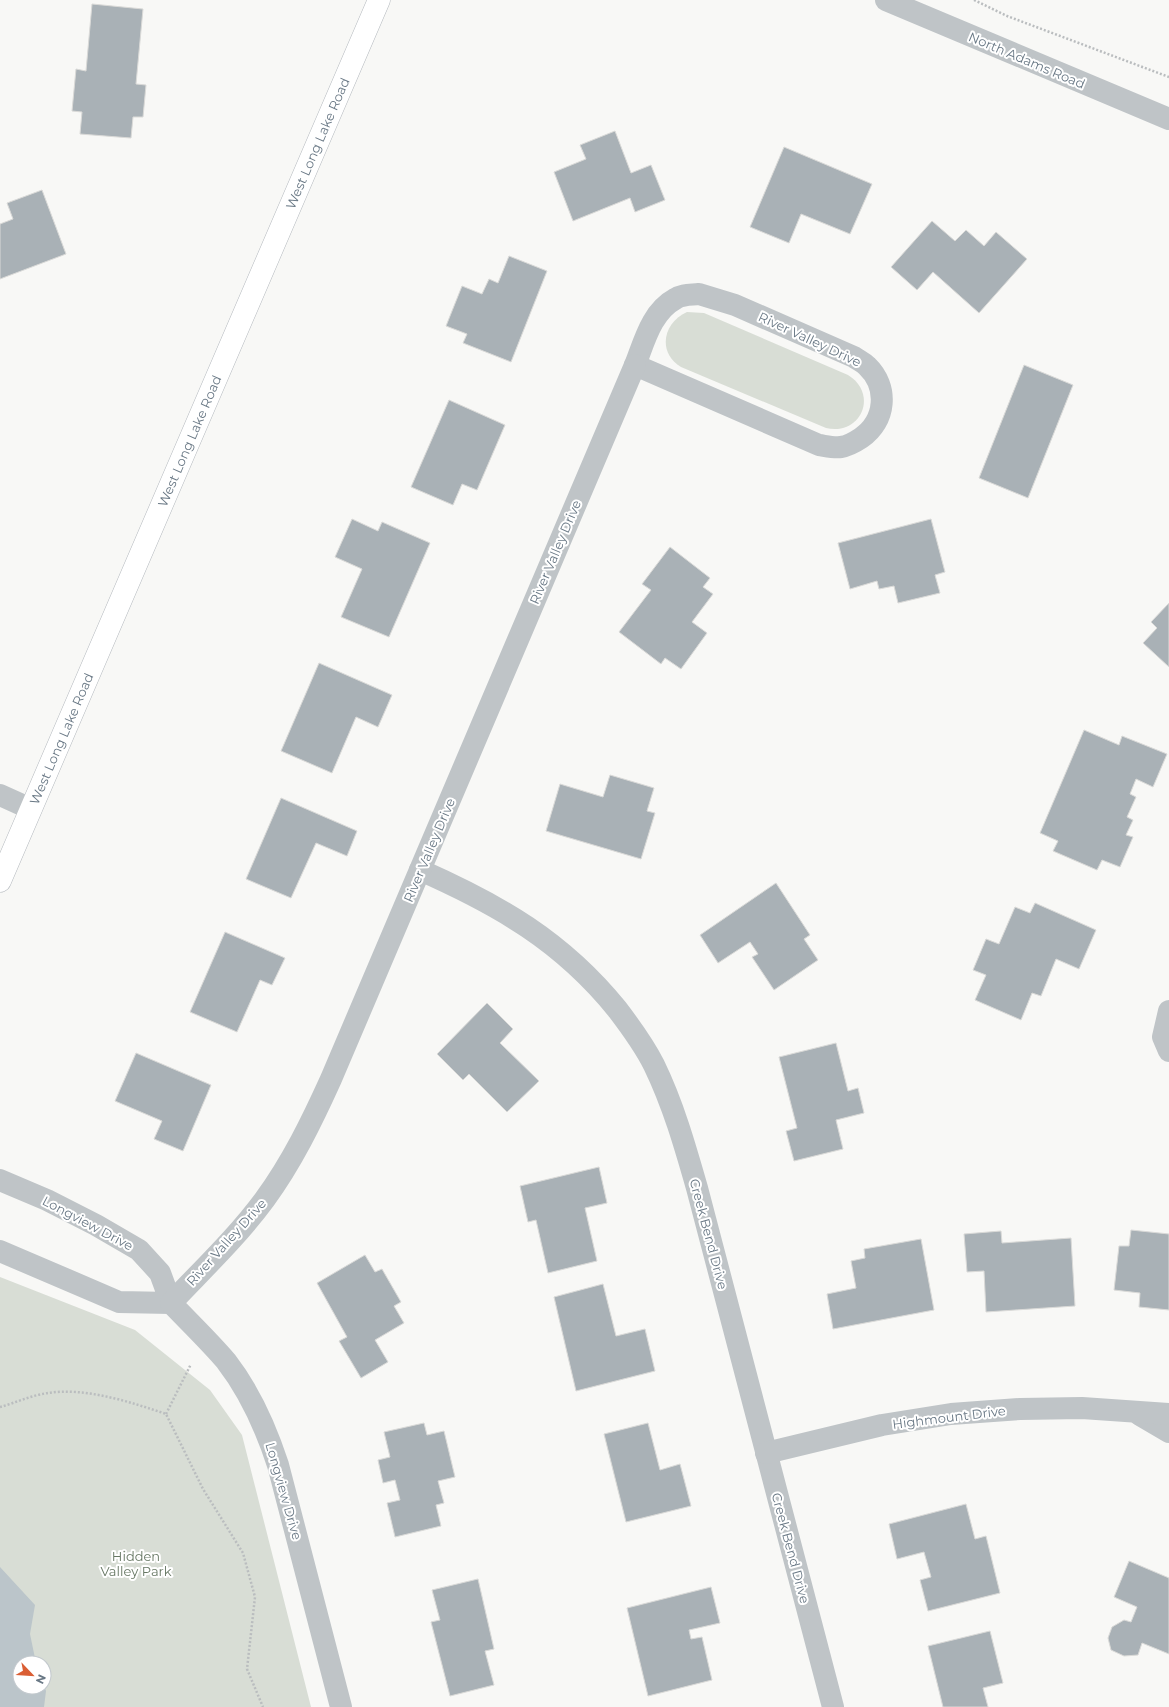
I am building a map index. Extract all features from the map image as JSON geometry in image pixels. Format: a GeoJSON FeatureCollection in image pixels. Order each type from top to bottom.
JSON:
{"type":"FeatureCollection","features":[{"type":"Feature","properties":{"kind":"main road","name":"West Long Lake Road"},"geometry":{"type":"LineString","coordinates":[[0,881],[379,0]]}},
{"type":"Feature","properties":{"kind":"street","name":"North Adams Road"},"geometry":{"type":"LineString","coordinates":[[886,0],[1169,119]]}},
{"type":"Feature","properties":{"kind":"street","name":"River Valley Drive"},"geometry":{"type":"LineString","coordinates":[[171,1303],[237,1233],[265,1199],[288,1165],[311,1124],[653,322],[662,309],[675,298],[699,294],[735,305],[854,357],[866,364],[877,380],[882,402],[876,425],[866,435],[842,447],[830,447],[819,445],[635,365]]}},
{"type":"Feature","properties":{"kind":"street"},"geometry":{"type":"LineString","coordinates":[[0,795],[31,809]]}},
{"type":"Feature","properties":{"kind":"street","name":"Creek Bend Drive"},"geometry":{"type":"LineString","coordinates":[[420,870],[493,906],[533,930],[567,956],[600,988],[628,1023],[653,1063],[671,1103],[685,1145],[833,1707]]}},
{"type":"Feature","properties":{"kind":"street"},"geometry":{"type":"LineString","coordinates":[[1169,1011],[1163,1037],[1169,1051]]}},
{"type":"Feature","properties":{"kind":"street","name":"Longview Drive"},"geometry":{"type":"LineString","coordinates":[[0,1180],[47,1200],[96,1224],[139,1250],[160,1273],[171,1303],[206,1338],[244,1387],[270,1440],[278,1465],[341,1707]]}},
{"type":"Feature","properties":{"kind":"street"},"geometry":{"type":"LineString","coordinates":[[0,1251],[119,1302],[171,1303]]}},
{"type":"Feature","properties":{"kind":"street","name":"Highmount Drive"},"geometry":{"type":"LineString","coordinates":[[766,1453],[882,1425],[951,1414],[1020,1409],[1082,1408],[1135,1413],[1169,1414]]}},
{"type":"Feature","properties":{"kind":"street","name":"Highmount Drive"},"geometry":{"type":"LineString","coordinates":[[1135,1413],[1169,1432]]}},
{"type":"Feature","properties":{"kind":"path"},"geometry":{"type":"LineString","coordinates":[[974,0],[1007,16],[1169,77]]}},
{"type":"Feature","properties":{"kind":"path"},"geometry":{"type":"LineString","coordinates":[[166,1414],[190,1364]]}},
{"type":"Feature","properties":{"kind":"path"},"geometry":{"type":"LineString","coordinates":[[0,1407],[46,1393],[69,1391],[130,1403],[166,1414],[203,1488],[243,1552],[255,1597],[247,1669],[263,1707]]}},
{"type":"Feature","properties":{"kind":"green space"},"geometry":{"type":"Polygon","coordinates":[[[687,312],[704,313],[848,375],[857,383],[863,392],[864,402],[862,412],[857,420],[849,426],[838,429],[826,428],[681,367],[673,361],[668,354],[666,338],[668,330],[673,323],[687,312]]]}},
{"type":"Feature","properties":{"kind":"green space","name":"Hidden Valley Park"},"geometry":{"type":"Polygon","coordinates":[[[0,1277],[135,1330],[210,1390],[242,1435],[311,1707],[0,1707],[0,1277]]]}},
{"type":"Feature","properties":{"kind":"shaded area"},"geometry":{"type":"Polygon","coordinates":[[[0,1567],[35,1605],[30,1634],[34,1655],[12,1655],[12,1695],[46,1695],[44,1707],[0,1707],[0,1567]]]}},
{"type":"Feature","properties":{"kind":"building"},"geometry":{"type":"Polygon","coordinates":[[[92,4],[143,9],[136,84],[146,85],[143,117],[133,117],[131,138],[80,134],[82,112],[72,111],[76,69],[86,71],[92,4]]]}},
{"type":"Feature","properties":{"kind":"building"},"geometry":{"type":"Polygon","coordinates":[[[615,131],[631,173],[651,165],[665,200],[635,212],[630,198],[573,221],[554,172],[586,159],[580,145],[615,131]]]}},
{"type":"Feature","properties":{"kind":"building"},"geometry":{"type":"Polygon","coordinates":[[[784,147],[872,184],[850,234],[801,214],[789,243],[750,227],[784,147]]]}},
{"type":"Feature","properties":{"kind":"building"},"geometry":{"type":"Polygon","coordinates":[[[42,190],[66,254],[0,279],[0,224],[13,219],[7,203],[42,190]]]}},
{"type":"Feature","properties":{"kind":"building"},"geometry":{"type":"Polygon","coordinates":[[[932,221],[955,241],[966,230],[984,246],[996,232],[1027,259],[979,313],[933,272],[917,290],[891,267],[932,221]]]}},
{"type":"Feature","properties":{"kind":"building"},"geometry":{"type":"Polygon","coordinates":[[[509,256],[547,271],[511,362],[463,343],[467,334],[446,326],[462,286],[482,294],[489,279],[498,283],[509,256]]]}},
{"type":"Feature","properties":{"kind":"building"},"geometry":{"type":"Polygon","coordinates":[[[1024,365],[1073,385],[1028,498],[979,478],[1024,365]]]}},
{"type":"Feature","properties":{"kind":"building"},"geometry":{"type":"Polygon","coordinates":[[[449,400],[505,425],[477,490],[462,484],[453,505],[411,487],[449,400]]]}},
{"type":"Feature","properties":{"kind":"building"},"geometry":{"type":"Polygon","coordinates":[[[352,519],[378,531],[382,522],[430,543],[389,637],[341,617],[362,569],[335,557],[352,519]]]}},
{"type":"Feature","properties":{"kind":"building"},"geometry":{"type":"Polygon","coordinates":[[[931,519],[945,572],[935,575],[940,593],[898,603],[894,586],[879,589],[877,581],[850,589],[838,543],[931,519]]]}},
{"type":"Feature","properties":{"kind":"building"},"geometry":{"type":"Polygon","coordinates":[[[670,547],[710,578],[703,587],[713,594],[692,622],[707,633],[681,669],[665,658],[661,664],[619,632],[651,590],[642,584],[670,547]]]}},
{"type":"Feature","properties":{"kind":"building"},"geometry":{"type":"Polygon","coordinates":[[[1169,603],[1169,667],[1143,643],[1157,628],[1151,622],[1169,603]]]}},
{"type":"Feature","properties":{"kind":"building"},"geometry":{"type":"Polygon","coordinates":[[[319,663],[392,695],[378,727],[356,717],[332,773],[281,751],[319,663]]]}},
{"type":"Feature","properties":{"kind":"building"},"geometry":{"type":"Polygon","coordinates":[[[1084,730],[1119,745],[1122,736],[1167,754],[1153,787],[1136,779],[1130,794],[1136,797],[1127,817],[1133,820],[1126,835],[1133,837],[1120,867],[1102,860],[1097,870],[1053,851],[1058,841],[1040,833],[1084,730]]]}},
{"type":"Feature","properties":{"kind":"building"},"geometry":{"type":"Polygon","coordinates":[[[610,775],[654,788],[647,811],[655,813],[641,859],[546,831],[560,784],[603,797],[610,775]]]}},
{"type":"Feature","properties":{"kind":"building"},"geometry":{"type":"Polygon","coordinates":[[[281,798],[357,831],[347,856],[316,843],[291,898],[246,879],[281,798]]]}},
{"type":"Feature","properties":{"kind":"building"},"geometry":{"type":"Polygon","coordinates":[[[776,883],[810,935],[804,939],[818,960],[774,990],[752,957],[758,954],[750,942],[718,963],[700,935],[776,883]]]}},
{"type":"Feature","properties":{"kind":"building"},"geometry":{"type":"Polygon","coordinates":[[[1035,903],[1096,930],[1079,969],[1056,959],[1041,996],[1032,993],[1021,1020],[975,1000],[986,975],[973,970],[986,939],[999,944],[1015,907],[1030,913],[1035,903]]]}},
{"type":"Feature","properties":{"kind":"building"},"geometry":{"type":"Polygon","coordinates":[[[225,932],[285,958],[272,985],[260,980],[237,1032],[190,1012],[225,932]]]}},
{"type":"Feature","properties":{"kind":"building"},"geometry":{"type":"Polygon","coordinates":[[[487,1003],[513,1029],[500,1043],[539,1081],[507,1112],[469,1074],[463,1080],[437,1054],[487,1003]]]}},
{"type":"Feature","properties":{"kind":"building"},"geometry":{"type":"Polygon","coordinates":[[[836,1043],[848,1091],[858,1088],[864,1113],[836,1120],[843,1149],[794,1161],[786,1131],[797,1128],[779,1057],[836,1043]]]}},
{"type":"Feature","properties":{"kind":"building"},"geometry":{"type":"Polygon","coordinates":[[[136,1053],[211,1085],[183,1151],[154,1139],[162,1121],[115,1101],[136,1053]]]}},
{"type":"Feature","properties":{"kind":"building"},"geometry":{"type":"Polygon","coordinates":[[[599,1167],[607,1203],[585,1208],[597,1261],[548,1273],[536,1220],[528,1222],[520,1186],[599,1167]]]}},
{"type":"Feature","properties":{"kind":"building"},"geometry":{"type":"Polygon","coordinates":[[[1131,1230],[1169,1234],[1169,1310],[1139,1307],[1140,1293],[1114,1290],[1119,1246],[1129,1246],[1131,1230]]]}},
{"type":"Feature","properties":{"kind":"building"},"geometry":{"type":"Polygon","coordinates":[[[1001,1231],[1002,1243],[1071,1238],[1075,1306],[986,1312],[984,1271],[967,1272],[964,1234],[1001,1231]]]}},
{"type":"Feature","properties":{"kind":"building"},"geometry":{"type":"Polygon","coordinates":[[[921,1239],[934,1310],[833,1329],[827,1294],[856,1288],[851,1261],[865,1258],[864,1249],[921,1239]]]}},
{"type":"Feature","properties":{"kind":"building"},"geometry":{"type":"Polygon","coordinates":[[[365,1255],[375,1272],[382,1269],[401,1302],[394,1306],[404,1323],[375,1340],[388,1362],[361,1378],[339,1341],[347,1337],[317,1283],[365,1255]]]}},
{"type":"Feature","properties":{"kind":"building"},"geometry":{"type":"Polygon","coordinates":[[[603,1284],[616,1336],[645,1329],[655,1371],[576,1391],[554,1297],[603,1284]]]}},
{"type":"Feature","properties":{"kind":"building"},"geometry":{"type":"Polygon","coordinates":[[[424,1423],[427,1435],[444,1431],[455,1477],[438,1481],[444,1503],[436,1505],[441,1526],[395,1537],[387,1503],[400,1500],[395,1480],[383,1483],[378,1460],[390,1457],[384,1432],[424,1423]]]}},
{"type":"Feature","properties":{"kind":"building"},"geometry":{"type":"Polygon","coordinates":[[[648,1423],[660,1470],[680,1464],[691,1506],[626,1522],[604,1434],[648,1423]]]}},
{"type":"Feature","properties":{"kind":"building"},"geometry":{"type":"Polygon","coordinates":[[[966,1504],[975,1539],[986,1536],[1000,1593],[928,1611],[920,1580],[931,1577],[924,1552],[897,1559],[889,1524],[966,1504]]]}},
{"type":"Feature","properties":{"kind":"building"},"geometry":{"type":"Polygon","coordinates":[[[1129,1561],[1169,1578],[1169,1654],[1142,1643],[1138,1655],[1124,1656],[1111,1650],[1108,1638],[1112,1627],[1124,1620],[1131,1622],[1137,1607],[1114,1597],[1129,1561]]]}},
{"type":"Feature","properties":{"kind":"building"},"geometry":{"type":"Polygon","coordinates":[[[478,1579],[494,1649],[485,1651],[494,1685],[450,1696],[431,1622],[440,1620],[432,1590],[478,1579]]]}},
{"type":"Feature","properties":{"kind":"building"},"geometry":{"type":"Polygon","coordinates":[[[711,1587],[720,1623],[689,1630],[691,1639],[702,1637],[712,1680],[648,1696],[627,1608],[711,1587]]]}},
{"type":"Feature","properties":{"kind":"building"},"geometry":{"type":"Polygon","coordinates":[[[990,1631],[1003,1683],[983,1688],[988,1707],[943,1707],[928,1646],[990,1631]]]}}]}
